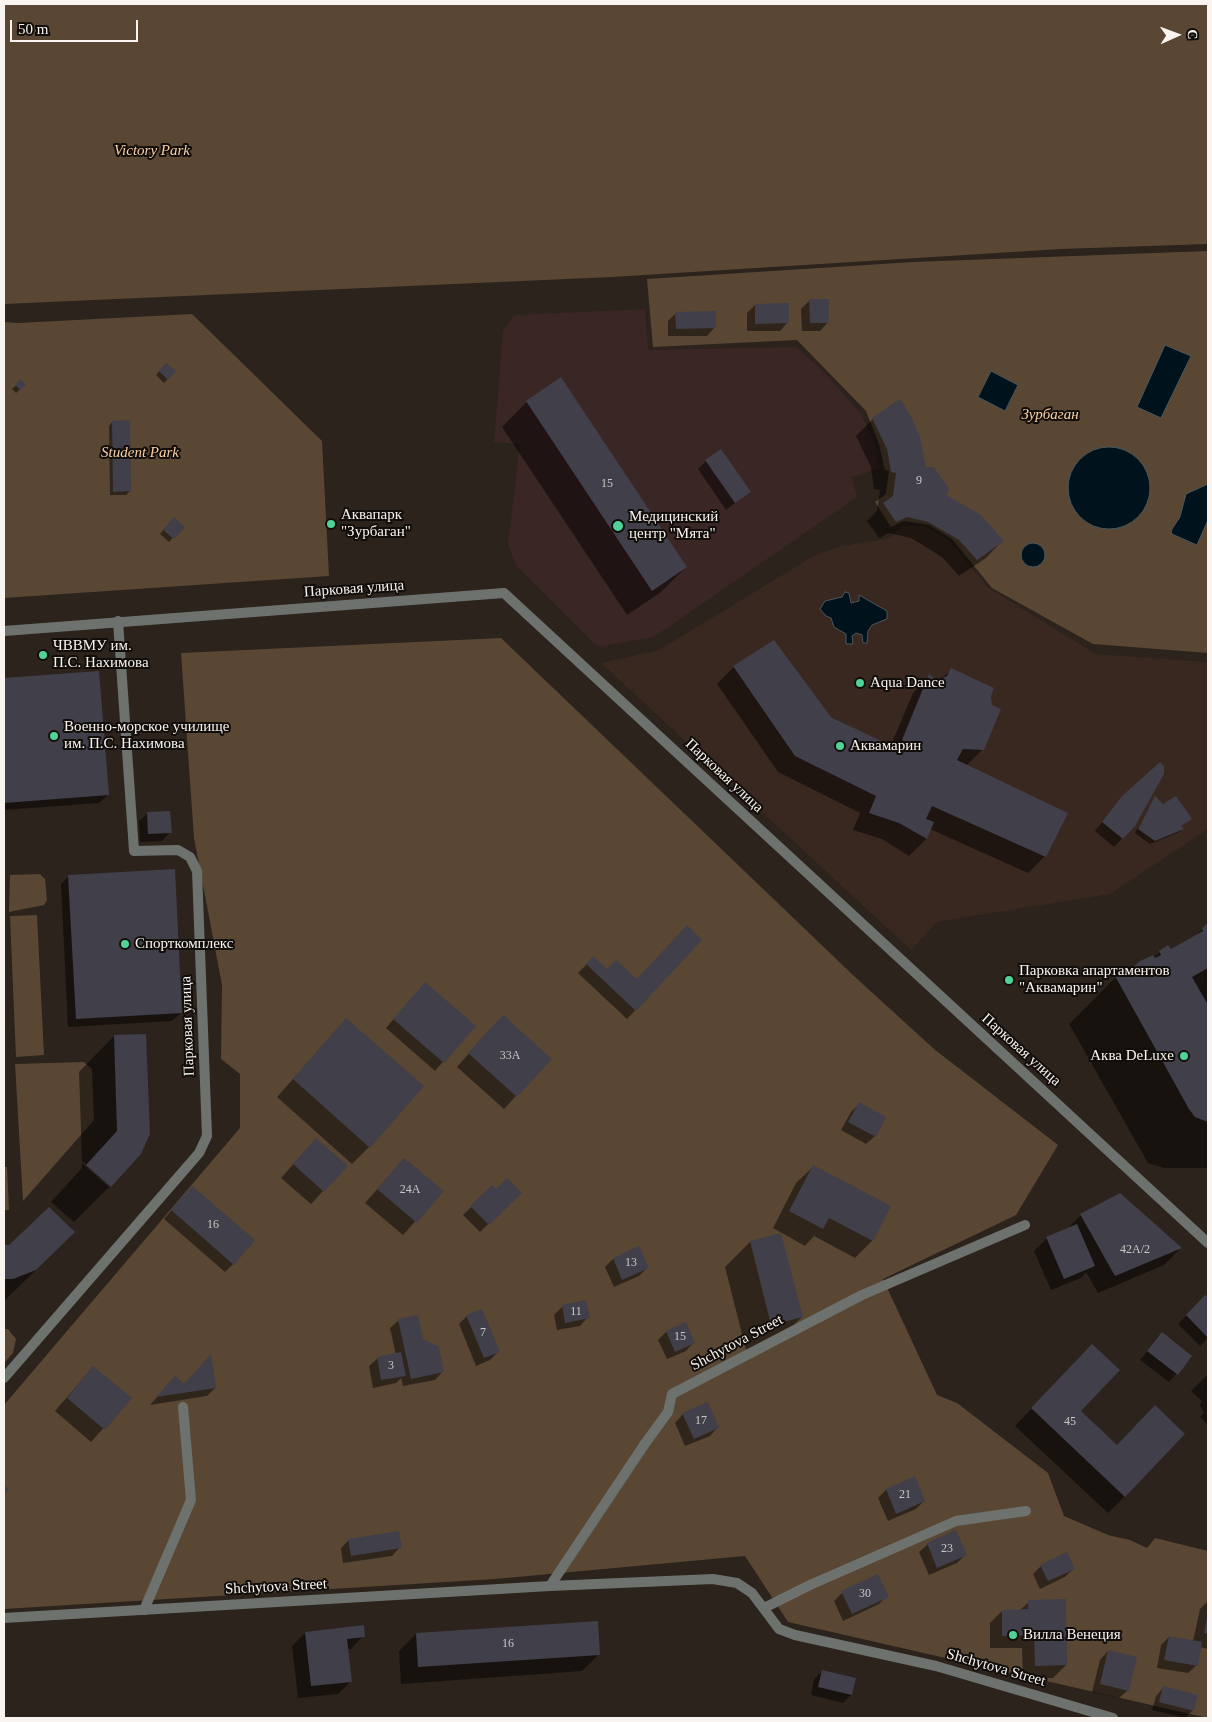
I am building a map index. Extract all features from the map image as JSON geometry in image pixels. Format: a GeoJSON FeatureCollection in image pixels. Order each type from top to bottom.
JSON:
{"type":"FeatureCollection","features":[{"type":"Feature","properties":{"kind":"street","name":"Парковая улица"},"geometry":{"type":"LineString","coordinates":[[4,631],[504,592],[1208,1243]]}},
{"type":"Feature","properties":{"kind":"street","name":"Парковая улица"},"geometry":{"type":"LineString","coordinates":[[4,1378],[193,1161],[207,1136],[197,871],[190,857],[178,850],[134,851],[118,621]]}},
{"type":"Feature","properties":{"kind":"street","name":"Shchytova Street"},"geometry":{"type":"LineString","coordinates":[[550,1586],[668,1412],[672,1394],[862,1295],[1026,1226]]}},
{"type":"Feature","properties":{"kind":"street"},"geometry":{"type":"LineString","coordinates":[[144,1610],[191,1500],[183,1407]]}},
{"type":"Feature","properties":{"kind":"street"},"geometry":{"type":"LineString","coordinates":[[764,1608],[810,1585],[956,1521],[1026,1511]]}},
{"type":"Feature","properties":{"kind":"street","name":"Shchytova Street"},"geometry":{"type":"LineString","coordinates":[[4,1618],[550,1586],[713,1579],[737,1583],[752,1593],[779,1629],[795,1635],[936,1666],[1113,1718]]}},
{"type":"Feature","properties":{"kind":"shaded area"},"geometry":{"type":"Polygon","coordinates":[[[645,309],[648,350],[796,347],[823,371],[861,414],[874,440],[880,468],[852,477],[857,497],[654,637],[598,647],[516,565],[508,544],[520,444],[494,442],[503,330],[514,315],[645,309]]]}},
{"type":"Feature","properties":{"kind":"shaded area","name":"Аквамарин"},"geometry":{"type":"Polygon","coordinates":[[[903,525],[926,527],[949,540],[987,587],[1096,654],[1208,662],[1208,829],[1110,894],[937,922],[911,950],[601,663],[659,650],[812,557],[837,547],[889,538],[903,525]]]}},
{"type":"Feature","properties":{"kind":"green space","name":"Victory Park"},"geometry":{"type":"Polygon","coordinates":[[[4,4],[1208,4],[1208,244],[1061,249],[612,277],[4,304],[4,4]]]}},
{"type":"Feature","properties":{"kind":"green space","name":"Зурбаган"},"geometry":{"type":"Polygon","coordinates":[[[1208,251],[1208,653],[1093,644],[992,588],[952,539],[929,525],[904,521],[891,527],[875,502],[886,494],[889,471],[885,470],[879,444],[866,411],[797,340],[653,347],[647,279],[913,262],[1208,251]]]}},
{"type":"Feature","properties":{"kind":"green space","name":"Student Park"},"geometry":{"type":"Polygon","coordinates":[[[192,314],[322,441],[329,576],[4,598],[4,322],[18,323],[192,314]]]}},
{"type":"Feature","properties":{"kind":"green space"},"geometry":{"type":"Polygon","coordinates":[[[501,638],[854,976],[934,1049],[1058,1145],[1016,1215],[883,1279],[937,1395],[957,1403],[1048,1473],[1064,1516],[1108,1535],[1130,1540],[1147,1548],[1155,1538],[1208,1551],[1208,1718],[788,1622],[745,1556],[495,1579],[4,1609],[4,1405],[240,1128],[240,1074],[221,1059],[222,985],[194,838],[181,653],[501,638]]]}},
{"type":"Feature","properties":{"kind":"green space"},"geometry":{"type":"Polygon","coordinates":[[[40,874],[45,879],[47,900],[44,905],[9,912],[10,875],[40,874]]]}},
{"type":"Feature","properties":{"kind":"green space"},"geometry":{"type":"Polygon","coordinates":[[[37,915],[44,1055],[16,1057],[10,916],[37,915]]]}},
{"type":"Feature","properties":{"kind":"green space"},"geometry":{"type":"Polygon","coordinates":[[[84,1062],[92,1069],[94,1120],[23,1201],[15,1064],[84,1062]]]}},
{"type":"Feature","properties":{"kind":"green space"},"geometry":{"type":"Polygon","coordinates":[[[4,1167],[7,1167],[9,1210],[4,1210],[4,1167]]]}},
{"type":"Feature","properties":{"kind":"green space"},"geometry":{"type":"Polygon","coordinates":[[[4,1329],[8,1329],[16,1339],[13,1353],[4,1363],[4,1329]]]}},
{"type":"Feature","properties":{"kind":"water"},"geometry":{"type":"Polygon","coordinates":[[[1165,345],[1191,356],[1161,418],[1137,407],[1165,345]]]}},
{"type":"Feature","properties":{"kind":"water"},"geometry":{"type":"Polygon","coordinates":[[[991,371],[1018,385],[1005,411],[978,397],[991,371]]]}},
{"type":"Feature","properties":{"kind":"water"},"geometry":{"type":"Polygon","coordinates":[[[1101,447],[1117,447],[1132,454],[1143,465],[1150,480],[1147,504],[1138,517],[1117,529],[1101,529],[1086,522],[1075,511],[1068,496],[1068,480],[1075,465],[1086,454],[1101,447]]]}},
{"type":"Feature","properties":{"kind":"water"},"geometry":{"type":"Polygon","coordinates":[[[1208,484],[1208,520],[1197,545],[1171,533],[1180,517],[1186,494],[1208,484]]]}},
{"type":"Feature","properties":{"kind":"water"},"geometry":{"type":"Polygon","coordinates":[[[1033,543],[1042,546],[1045,555],[1042,564],[1033,567],[1024,564],[1021,555],[1024,546],[1033,543]]]}},
{"type":"Feature","properties":{"kind":"water"},"geometry":{"type":"Polygon","coordinates":[[[845,592],[849,593],[851,603],[859,601],[859,595],[887,611],[887,619],[872,625],[868,631],[867,643],[863,643],[862,635],[856,633],[852,636],[853,644],[846,644],[846,634],[834,627],[831,618],[826,616],[820,609],[825,601],[842,597],[845,592]]]}},
{"type":"Feature","properties":{"kind":"building"},"geometry":{"type":"Polygon","coordinates":[[[809,299],[829,299],[829,323],[810,323],[809,299]]]}},
{"type":"Feature","properties":{"kind":"building"},"geometry":{"type":"Polygon","coordinates":[[[789,303],[789,323],[755,324],[755,304],[789,303]]]}},
{"type":"Feature","properties":{"kind":"building"},"geometry":{"type":"Polygon","coordinates":[[[716,311],[716,328],[676,329],[675,312],[716,311]]]}},
{"type":"Feature","properties":{"kind":"building"},"geometry":{"type":"Polygon","coordinates":[[[166,363],[176,371],[168,380],[159,371],[166,363]]]}},
{"type":"Feature","properties":{"kind":"building"},"geometry":{"type":"Polygon","coordinates":[[[561,377],[687,567],[652,591],[526,401],[561,377]]]}},
{"type":"Feature","properties":{"kind":"building"},"geometry":{"type":"Polygon","coordinates":[[[21,379],[26,385],[21,390],[15,385],[21,379]]]}},
{"type":"Feature","properties":{"kind":"building"},"geometry":{"type":"Polygon","coordinates":[[[900,399],[912,418],[920,437],[926,467],[934,467],[949,489],[946,495],[981,515],[1004,541],[977,560],[959,540],[928,522],[907,517],[896,522],[883,503],[893,496],[896,473],[891,472],[887,449],[872,418],[900,399]]]}},
{"type":"Feature","properties":{"kind":"building"},"geometry":{"type":"Polygon","coordinates":[[[130,420],[131,491],[113,492],[112,421],[130,420]]]}},
{"type":"Feature","properties":{"kind":"building"},"geometry":{"type":"Polygon","coordinates":[[[721,449],[751,492],[735,503],[705,460],[721,449]]]}},
{"type":"Feature","properties":{"kind":"building"},"geometry":{"type":"Polygon","coordinates":[[[174,517],[185,527],[174,539],[163,530],[174,517]]]}},
{"type":"Feature","properties":{"kind":"building","name":"Аквамарин"},"geometry":{"type":"Polygon","coordinates":[[[774,640],[831,717],[904,752],[908,743],[902,740],[929,674],[937,680],[947,676],[951,668],[994,688],[991,696],[992,705],[1001,709],[984,750],[963,749],[957,760],[1068,813],[1046,857],[932,806],[926,819],[934,822],[927,839],[899,823],[869,813],[876,796],[795,756],[733,666],[774,640]]]}},
{"type":"Feature","properties":{"kind":"building","name":"Военно-морское училище им. П.С. Нахимова"},"geometry":{"type":"Polygon","coordinates":[[[99,671],[109,795],[4,803],[4,678],[99,671]]]}},
{"type":"Feature","properties":{"kind":"building"},"geometry":{"type":"Polygon","coordinates":[[[1160,762],[1164,766],[1164,774],[1135,826],[1123,839],[1102,822],[1122,796],[1160,762]]]}},
{"type":"Feature","properties":{"kind":"building"},"geometry":{"type":"Polygon","coordinates":[[[1155,796],[1163,804],[1176,796],[1192,819],[1181,826],[1184,829],[1155,841],[1138,829],[1155,796]]]}},
{"type":"Feature","properties":{"kind":"building"},"geometry":{"type":"Polygon","coordinates":[[[170,811],[172,833],[148,834],[147,812],[170,811]]]}},
{"type":"Feature","properties":{"kind":"building","name":"Спорткомплекс"},"geometry":{"type":"Polygon","coordinates":[[[175,869],[182,1013],[76,1019],[68,875],[175,869]]]}},
{"type":"Feature","properties":{"kind":"building","name":"Аква DeLuxe"},"geometry":{"type":"Polygon","coordinates":[[[1208,923],[1208,968],[1192,977],[1208,1005],[1208,1122],[1195,1117],[1189,1109],[1115,976],[1123,972],[1126,975],[1134,971],[1132,968],[1140,961],[1153,955],[1155,958],[1161,955],[1159,951],[1168,945],[1171,949],[1203,931],[1202,928],[1208,923]]]}},
{"type":"Feature","properties":{"kind":"building"},"geometry":{"type":"Polygon","coordinates":[[[687,925],[702,940],[636,1011],[586,964],[593,956],[607,969],[616,960],[637,979],[687,925]]]}},
{"type":"Feature","properties":{"kind":"building"},"geometry":{"type":"Polygon","coordinates":[[[425,982],[476,1026],[444,1063],[393,1019],[425,982]]]}},
{"type":"Feature","properties":{"kind":"building"},"geometry":{"type":"Polygon","coordinates":[[[503,1015],[552,1059],[517,1097],[468,1053],[503,1015]]]}},
{"type":"Feature","properties":{"kind":"building"},"geometry":{"type":"Polygon","coordinates":[[[346,1018],[424,1086],[370,1148],[293,1079],[346,1018]]]}},
{"type":"Feature","properties":{"kind":"building"},"geometry":{"type":"Polygon","coordinates":[[[146,1034],[150,1134],[141,1154],[111,1187],[86,1165],[117,1131],[114,1035],[146,1034]]]}},
{"type":"Feature","properties":{"kind":"building"},"geometry":{"type":"Polygon","coordinates":[[[859,1102],[886,1117],[876,1137],[848,1122],[859,1102]]]}},
{"type":"Feature","properties":{"kind":"building"},"geometry":{"type":"Polygon","coordinates":[[[316,1138],[348,1166],[324,1192],[293,1164],[316,1138]]]}},
{"type":"Feature","properties":{"kind":"building"},"geometry":{"type":"Polygon","coordinates":[[[404,1158],[444,1191],[417,1223],[377,1189],[404,1158]]]}},
{"type":"Feature","properties":{"kind":"building"},"geometry":{"type":"Polygon","coordinates":[[[813,1165],[891,1206],[873,1241],[829,1218],[823,1229],[789,1211],[813,1165]]]}},
{"type":"Feature","properties":{"kind":"building"},"geometry":{"type":"Polygon","coordinates":[[[507,1178],[522,1193],[489,1225],[470,1206],[492,1185],[496,1189],[507,1178]]]}},
{"type":"Feature","properties":{"kind":"building"},"geometry":{"type":"Polygon","coordinates":[[[192,1186],[255,1240],[234,1265],[171,1210],[192,1186]]]}},
{"type":"Feature","properties":{"kind":"building"},"geometry":{"type":"Polygon","coordinates":[[[1120,1193],[1182,1248],[1115,1276],[1080,1214],[1120,1193]]]}},
{"type":"Feature","properties":{"kind":"building"},"geometry":{"type":"Polygon","coordinates":[[[49,1207],[75,1232],[36,1270],[13,1279],[4,1279],[4,1245],[9,1245],[49,1207]]]}},
{"type":"Feature","properties":{"kind":"building"},"geometry":{"type":"Polygon","coordinates":[[[1077,1224],[1095,1266],[1064,1279],[1046,1237],[1077,1224]]]}},
{"type":"Feature","properties":{"kind":"building"},"geometry":{"type":"Polygon","coordinates":[[[781,1233],[803,1317],[771,1325],[750,1241],[781,1233]]]}},
{"type":"Feature","properties":{"kind":"building"},"geometry":{"type":"Polygon","coordinates":[[[639,1246],[649,1268],[622,1280],[613,1258],[639,1246]]]}},
{"type":"Feature","properties":{"kind":"building"},"geometry":{"type":"Polygon","coordinates":[[[1205,1295],[1208,1297],[1208,1338],[1186,1315],[1205,1295]]]}},
{"type":"Feature","properties":{"kind":"building"},"geometry":{"type":"Polygon","coordinates":[[[586,1300],[590,1318],[565,1323],[562,1305],[586,1300]]]}},
{"type":"Feature","properties":{"kind":"building"},"geometry":{"type":"Polygon","coordinates":[[[482,1309],[500,1352],[484,1358],[466,1315],[482,1309]]]}},
{"type":"Feature","properties":{"kind":"building"},"geometry":{"type":"Polygon","coordinates":[[[418,1315],[423,1339],[439,1347],[444,1372],[411,1379],[398,1319],[418,1315]]]}},
{"type":"Feature","properties":{"kind":"building"},"geometry":{"type":"Polygon","coordinates":[[[686,1322],[695,1343],[675,1352],[666,1331],[686,1322]]]}},
{"type":"Feature","properties":{"kind":"building"},"geometry":{"type":"Polygon","coordinates":[[[1162,1332],[1192,1356],[1178,1375],[1147,1351],[1162,1332]]]}},
{"type":"Feature","properties":{"kind":"building"},"geometry":{"type":"Polygon","coordinates":[[[1092,1344],[1120,1370],[1081,1411],[1117,1445],[1155,1405],[1185,1434],[1125,1497],[1031,1408],[1092,1344]]]}},
{"type":"Feature","properties":{"kind":"building"},"geometry":{"type":"Polygon","coordinates":[[[401,1352],[406,1376],[381,1380],[377,1357],[401,1352]]]}},
{"type":"Feature","properties":{"kind":"building"},"geometry":{"type":"Polygon","coordinates":[[[211,1354],[216,1388],[156,1397],[175,1376],[184,1384],[211,1354]]]}},
{"type":"Feature","properties":{"kind":"building"},"geometry":{"type":"Polygon","coordinates":[[[93,1366],[132,1398],[105,1430],[67,1398],[93,1366]]]}},
{"type":"Feature","properties":{"kind":"building"},"geometry":{"type":"Polygon","coordinates":[[[708,1402],[719,1428],[694,1439],[682,1413],[708,1402]]]}},
{"type":"Feature","properties":{"kind":"building"},"geometry":{"type":"Polygon","coordinates":[[[915,1476],[925,1501],[896,1514],[886,1489],[915,1476]]]}},
{"type":"Feature","properties":{"kind":"building"},"geometry":{"type":"Polygon","coordinates":[[[4,1485],[9,1489],[4,1495],[4,1485]]]}},
{"type":"Feature","properties":{"kind":"building"},"geometry":{"type":"Polygon","coordinates":[[[956,1530],[967,1555],[937,1568],[927,1543],[956,1530]]]}},
{"type":"Feature","properties":{"kind":"building"},"geometry":{"type":"Polygon","coordinates":[[[399,1531],[402,1548],[351,1556],[348,1539],[399,1531]]]}},
{"type":"Feature","properties":{"kind":"building"},"geometry":{"type":"Polygon","coordinates":[[[1067,1552],[1075,1569],[1048,1581],[1040,1565],[1067,1552]]]}},
{"type":"Feature","properties":{"kind":"building"},"geometry":{"type":"Polygon","coordinates":[[[878,1574],[889,1597],[852,1614],[841,1591],[878,1574]]]}},
{"type":"Feature","properties":{"kind":"building"},"geometry":{"type":"Polygon","coordinates":[[[1066,1599],[1067,1665],[1035,1666],[1034,1635],[1002,1636],[1002,1610],[1028,1609],[1028,1600],[1066,1599]]]}},
{"type":"Feature","properties":{"kind":"building"},"geometry":{"type":"Polygon","coordinates":[[[1208,1618],[1208,1634],[1204,1633],[1208,1618]]]}},
{"type":"Feature","properties":{"kind":"building"},"geometry":{"type":"Polygon","coordinates":[[[598,1621],[600,1655],[418,1667],[416,1633],[598,1621]]]}},
{"type":"Feature","properties":{"kind":"building"},"geometry":{"type":"Polygon","coordinates":[[[364,1625],[365,1637],[347,1639],[352,1682],[311,1686],[305,1632],[364,1625]]]}},
{"type":"Feature","properties":{"kind":"building"},"geometry":{"type":"Polygon","coordinates":[[[1169,1636],[1202,1642],[1198,1666],[1164,1660],[1169,1636]]]}},
{"type":"Feature","properties":{"kind":"building"},"geometry":{"type":"Polygon","coordinates":[[[1108,1650],[1137,1657],[1129,1691],[1100,1684],[1108,1650]]]}},
{"type":"Feature","properties":{"kind":"building"},"geometry":{"type":"Polygon","coordinates":[[[822,1670],[856,1678],[852,1695],[818,1687],[822,1670]]]}},
{"type":"Feature","properties":{"kind":"building"},"geometry":{"type":"Polygon","coordinates":[[[1163,1686],[1198,1695],[1194,1711],[1159,1702],[1163,1686]]]}},
{"type":"Feature","properties":{"kind":"place","name":"Аквапарк \"Зурбаган\""},"geometry":{"type":"Point","coordinates":[331,524]}},
{"type":"Feature","properties":{"kind":"place","name":"Медицинский центр \"Мята\""},"geometry":{"type":"Point","coordinates":[618,526]}},
{"type":"Feature","properties":{"kind":"place","name":"ЧВВМУ им. П.С. Нахимова"},"geometry":{"type":"Point","coordinates":[43,655]}},
{"type":"Feature","properties":{"kind":"place","name":"Aqua Dance"},"geometry":{"type":"Point","coordinates":[860,683]}},
{"type":"Feature","properties":{"kind":"place","name":"Военно-морское училище им. П.С. Нахимова"},"geometry":{"type":"Point","coordinates":[54,736]}},
{"type":"Feature","properties":{"kind":"place","name":"Аквамарин"},"geometry":{"type":"Point","coordinates":[840,746]}},
{"type":"Feature","properties":{"kind":"place","name":"Спорткомплекс"},"geometry":{"type":"Point","coordinates":[125,944]}},
{"type":"Feature","properties":{"kind":"place","name":"Парковка апартаментов \"Аквамарин\""},"geometry":{"type":"Point","coordinates":[1009,980]}},
{"type":"Feature","properties":{"kind":"place","name":"Аква DeLuxe"},"geometry":{"type":"Point","coordinates":[1184,1056]}},
{"type":"Feature","properties":{"kind":"place","name":"Вилла Венеция"},"geometry":{"type":"Point","coordinates":[1013,1635]}}]}
